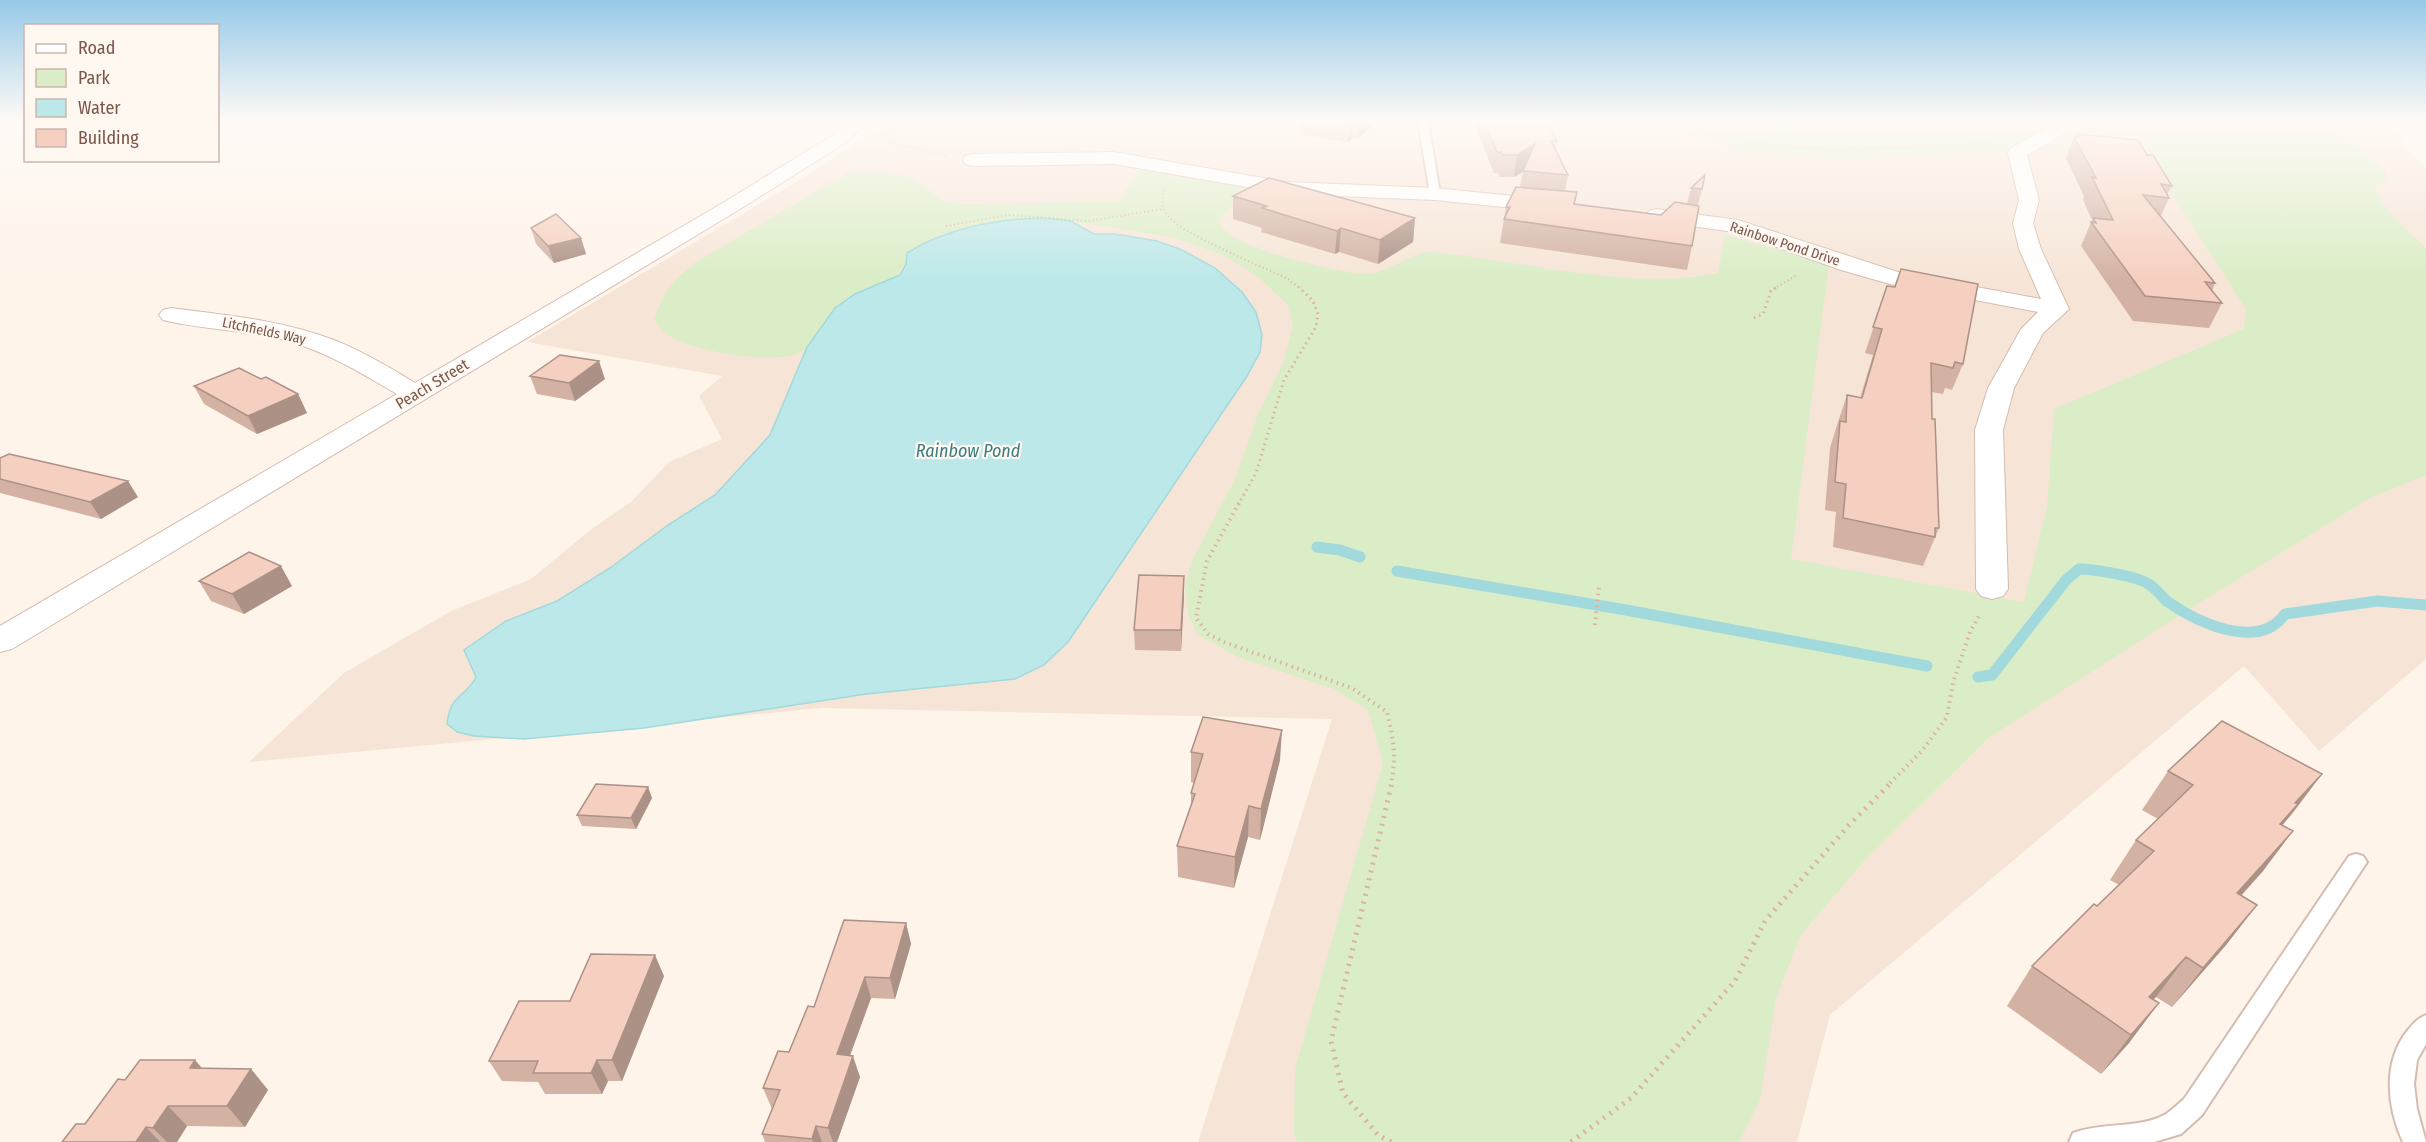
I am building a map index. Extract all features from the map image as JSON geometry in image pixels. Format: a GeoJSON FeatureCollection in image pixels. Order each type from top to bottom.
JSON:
{"type":"FeatureCollection","features":[{"type":"Feature","properties":{"kind":"street","name":"Peach Street"},"geometry":{"type":"LineString","coordinates":[[0,641],[783,174]]}},
{"type":"Feature","properties":{"kind":"street"},"geometry":{"type":"LineString","coordinates":[[1204,174],[1287,188],[1435,194],[1566,207]]}},
{"type":"Feature","properties":{"kind":"street"},"geometry":{"type":"LineString","coordinates":[[1992,590],[1989,430],[2001,388],[2033,329],[2057,309],[2030,249],[2023,223],[2029,200],[2023,174]]}},
{"type":"Feature","properties":{"kind":"street","name":"Rainbow Pond Drive"},"geometry":{"type":"LineString","coordinates":[[1634,213],[1738,226],[1898,279],[2057,309]]}},
{"type":"Feature","properties":{"kind":"street","name":"Litchfields Way"},"geometry":{"type":"LineString","coordinates":[[171,315],[271,330],[315,342],[353,359],[416,394]]}},
{"type":"Feature","properties":{"kind":"lane"},"geometry":{"type":"LineString","coordinates":[[1432,174],[1435,194]]}},
{"type":"Feature","properties":{"kind":"lane"},"geometry":{"type":"LineString","coordinates":[[2082,1142],[2139,1134],[2172,1125],[2193,1107],[2356,862]]}},
{"type":"Feature","properties":{"kind":"lane"},"geometry":{"type":"LineString","coordinates":[[2416,1142],[2402,1103],[2403,1076],[2409,1049],[2426,1026]]}},
{"type":"Feature","properties":{"kind":"path"},"geometry":{"type":"LineString","coordinates":[[1180,174],[1172,180],[1163,194],[1163,209],[1166,215],[1178,226],[1286,278],[1303,290],[1313,301],[1318,314],[1316,327],[1284,380],[1256,473],[1206,561],[1196,618],[1208,634],[1224,642],[1352,688],[1387,712],[1394,738],[1395,767],[1331,1041],[1343,1094],[1378,1135],[1391,1142]]}},
{"type":"Feature","properties":{"kind":"path"},"geometry":{"type":"LineString","coordinates":[[946,226],[1009,215],[1089,221],[1163,209]]}},
{"type":"Feature","properties":{"kind":"path"},"geometry":{"type":"LineString","coordinates":[[1754,318],[1763,314],[1771,291],[1813,265],[1818,254]]}},
{"type":"Feature","properties":{"kind":"path"},"geometry":{"type":"LineString","coordinates":[[1595,625],[1599,587]]}},
{"type":"Feature","properties":{"kind":"path"},"geometry":{"type":"LineString","coordinates":[[1571,1142],[1631,1098],[1734,981],[1765,921],[1794,886],[1848,826],[1921,752],[1947,717],[1953,683],[1970,632],[1992,590]]}},
{"type":"Feature","properties":{"kind":"shaded area"},"geometry":{"type":"Polygon","coordinates":[[[808,174],[2426,174],[2426,659],[2319,751],[2244,666],[1830,1015],[1797,1142],[1198,1142],[1332,719],[822,708],[249,762],[344,673],[451,611],[531,579],[589,531],[631,502],[669,462],[722,439],[699,396],[722,376],[527,342],[808,174]]]}},
{"type":"Feature","properties":{"kind":"green space"},"geometry":{"type":"Polygon","coordinates":[[[845,174],[906,176],[941,200],[958,204],[1120,201],[1136,174],[1163,174],[1249,189],[1218,220],[1222,228],[1230,235],[1281,256],[1323,267],[1360,273],[1380,271],[1428,252],[1611,277],[1683,278],[1718,273],[1725,235],[1829,264],[1791,559],[2024,602],[2047,506],[2054,409],[2244,329],[2246,309],[2159,174],[2386,174],[2387,180],[2374,188],[2390,213],[2426,248],[2426,475],[2370,498],[2201,602],[1988,738],[1864,861],[1800,936],[1776,999],[1760,1100],[1739,1142],[1298,1142],[1294,1135],[1295,1069],[1383,763],[1368,710],[1334,689],[1238,657],[1197,634],[1188,613],[1185,585],[1193,559],[1236,477],[1257,417],[1283,363],[1293,326],[1288,305],[1258,277],[1221,254],[1172,237],[1071,221],[1014,219],[988,224],[920,245],[907,253],[905,263],[895,276],[843,301],[809,345],[799,353],[771,358],[753,357],[696,347],[669,336],[654,320],[661,301],[670,287],[696,262],[845,174]]]}},
{"type":"Feature","properties":{"kind":"water","name":"Rainbow Pond"},"geometry":{"type":"Polygon","coordinates":[[[1043,218],[1071,221],[1094,234],[1115,234],[1157,241],[1182,250],[1215,268],[1242,292],[1256,312],[1262,335],[1260,352],[1247,376],[1068,642],[1044,665],[1015,679],[866,694],[644,728],[524,739],[474,736],[457,732],[447,724],[455,701],[476,677],[464,650],[506,621],[557,601],[610,568],[668,525],[715,495],[770,435],[807,347],[835,308],[855,294],[900,275],[906,264],[907,253],[938,237],[973,226],[1008,220],[1043,218]]]}},
{"type":"Feature","properties":{"kind":"building"},"geometry":{"type":"Polygon","coordinates":[[[2094,174],[2165,174],[2172,186],[2161,184],[2169,198],[2143,195],[2215,283],[2205,282],[2222,303],[2145,296],[2091,222],[2096,223],[2093,218],[2113,220],[2092,177],[2096,178],[2094,174]]]}},
{"type":"Feature","properties":{"kind":"building"},"geometry":{"type":"Polygon","coordinates":[[[1705,175],[1702,189],[1691,188],[1705,175]]]}},
{"type":"Feature","properties":{"kind":"building"},"geometry":{"type":"Polygon","coordinates":[[[1269,178],[1415,218],[1380,240],[1341,228],[1337,231],[1262,208],[1267,206],[1233,196],[1269,178]]]}},
{"type":"Feature","properties":{"kind":"building"},"geometry":{"type":"Polygon","coordinates":[[[1516,187],[1577,192],[1574,204],[1661,215],[1675,202],[1699,206],[1692,246],[1504,219],[1510,207],[1506,207],[1516,187]]]}},
{"type":"Feature","properties":{"kind":"building"},"geometry":{"type":"Polygon","coordinates":[[[556,214],[581,238],[548,246],[531,228],[556,214]]]}},
{"type":"Feature","properties":{"kind":"building"},"geometry":{"type":"Polygon","coordinates":[[[1901,269],[1978,284],[1963,364],[1955,362],[1953,368],[1931,363],[1939,528],[1935,528],[1935,537],[1843,518],[1846,484],[1835,482],[1840,421],[1846,422],[1847,395],[1862,398],[1882,329],[1873,327],[1887,286],[1895,287],[1901,269]]]}},
{"type":"Feature","properties":{"kind":"building"},"geometry":{"type":"Polygon","coordinates":[[[560,355],[599,361],[569,383],[530,376],[560,355]]]}},
{"type":"Feature","properties":{"kind":"building"},"geometry":{"type":"Polygon","coordinates":[[[239,368],[261,379],[266,377],[298,394],[248,416],[194,386],[239,368]]]}},
{"type":"Feature","properties":{"kind":"building"},"geometry":{"type":"Polygon","coordinates":[[[9,454],[128,481],[90,502],[0,479],[0,458],[9,454]]]}},
{"type":"Feature","properties":{"kind":"building"},"geometry":{"type":"Polygon","coordinates":[[[249,552],[281,566],[232,594],[199,581],[249,552]]]}},
{"type":"Feature","properties":{"kind":"building"},"geometry":{"type":"Polygon","coordinates":[[[1139,575],[1184,576],[1181,630],[1134,630],[1139,575]]]}},
{"type":"Feature","properties":{"kind":"building"},"geometry":{"type":"Polygon","coordinates":[[[1203,717],[1282,730],[1261,809],[1249,806],[1235,857],[1177,846],[1195,794],[1191,793],[1203,754],[1191,752],[1203,717]]]}},
{"type":"Feature","properties":{"kind":"building"},"geometry":{"type":"Polygon","coordinates":[[[2222,721],[2322,774],[2295,803],[2298,804],[2280,824],[2293,831],[2237,893],[2257,905],[2203,968],[2186,957],[2149,997],[2159,1003],[2131,1035],[2032,966],[2094,904],[2097,906],[2154,851],[2136,840],[2193,785],[2168,771],[2222,721]]]}},
{"type":"Feature","properties":{"kind":"building"},"geometry":{"type":"Polygon","coordinates":[[[596,784],[648,787],[631,818],[577,815],[596,784]]]}},
{"type":"Feature","properties":{"kind":"building"},"geometry":{"type":"Polygon","coordinates":[[[844,920],[906,923],[890,978],[865,977],[837,1054],[853,1056],[828,1128],[816,1126],[812,1139],[762,1134],[780,1090],[763,1088],[778,1051],[789,1052],[808,1006],[814,1007],[844,920]]]}},
{"type":"Feature","properties":{"kind":"building"},"geometry":{"type":"Polygon","coordinates":[[[591,954],[655,955],[612,1060],[597,1060],[591,1073],[533,1073],[538,1061],[489,1061],[519,1001],[570,1001],[591,954]]]}},
{"type":"Feature","properties":{"kind":"building"},"geometry":{"type":"Polygon","coordinates":[[[140,1060],[195,1060],[190,1068],[251,1069],[227,1106],[168,1106],[153,1128],[146,1127],[136,1142],[62,1142],[76,1124],[85,1124],[118,1079],[125,1080],[140,1060]]]}},
{"type":"Feature","properties":{"kind":"waterway"},"geometry":{"type":"LineString","coordinates":[[1317,547],[1340,550],[1360,557]]}},
{"type":"Feature","properties":{"kind":"waterway"},"geometry":{"type":"LineString","coordinates":[[1978,677],[1992,675],[2066,580],[2079,569],[2114,573],[2141,580],[2153,587],[2168,602],[2195,618],[2227,630],[2244,632],[2259,631],[2273,625],[2285,614],[2377,601],[2426,605]]}},
{"type":"Feature","properties":{"kind":"waterway"},"geometry":{"type":"LineString","coordinates":[[1397,571],[1626,610],[1927,666]]}}]}
